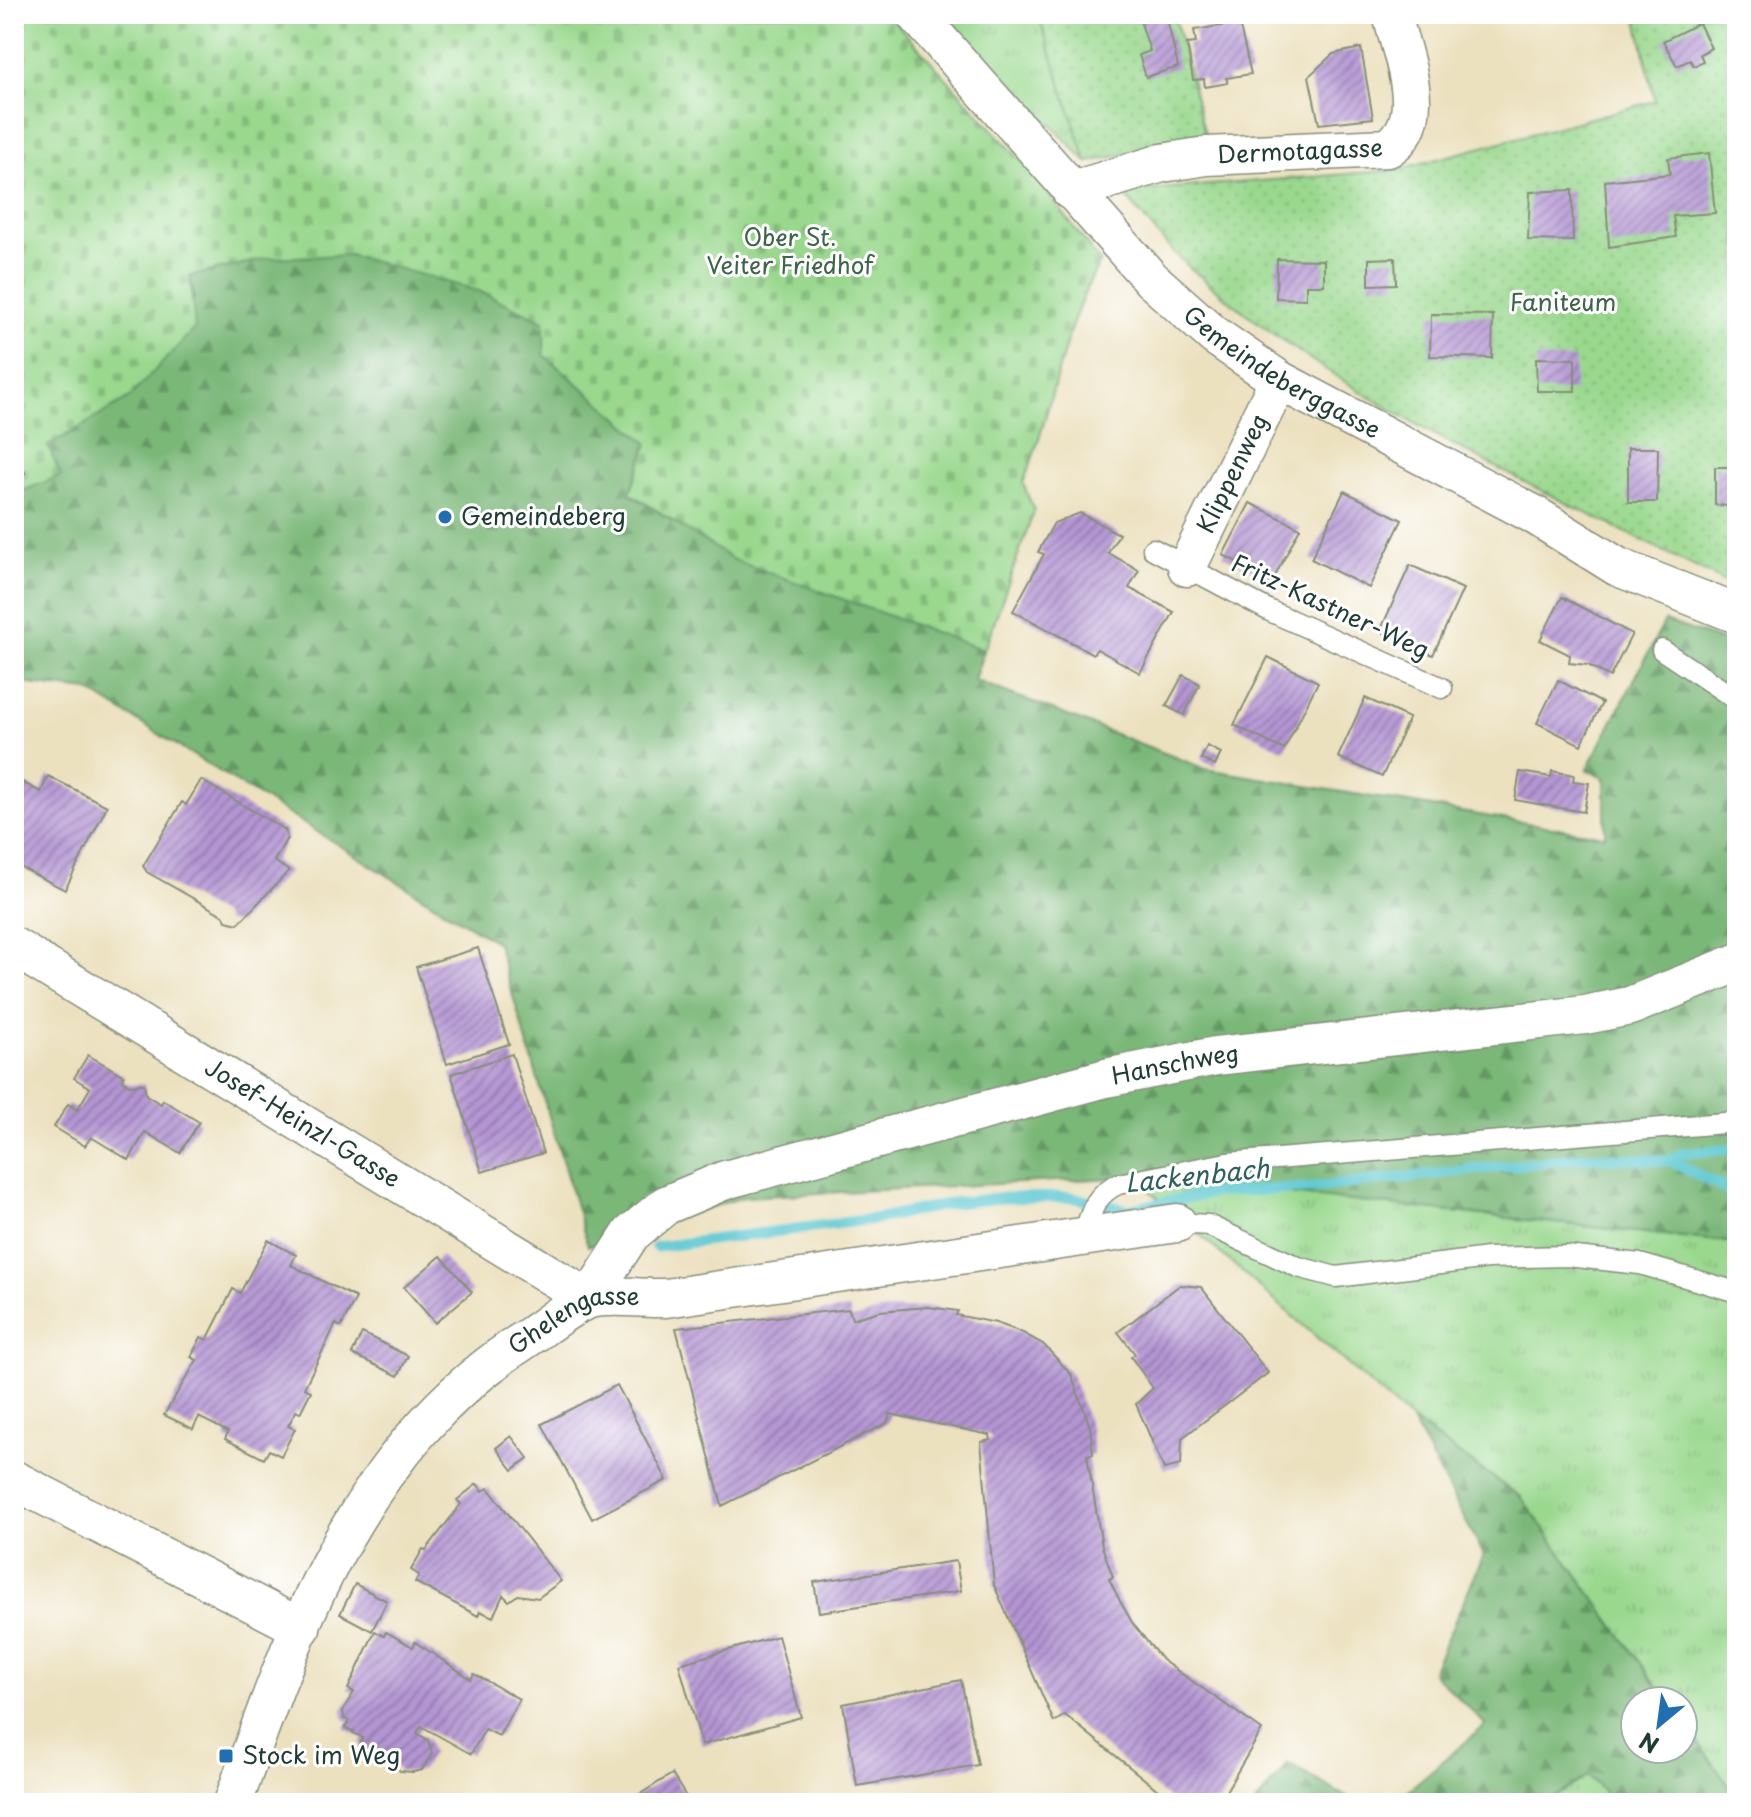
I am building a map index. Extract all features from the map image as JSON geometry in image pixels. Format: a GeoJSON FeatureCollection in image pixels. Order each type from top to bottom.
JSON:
{"type":"FeatureCollection","features":[{"type":"Feature","properties":{"kind":"street","name":"Gemeindeberggasse"},"geometry":{"type":"LineString","coordinates":[[916,14],[1151,279],[1215,336],[1279,380],[1533,514],[1618,567],[1737,614]]}},
{"type":"Feature","properties":{"kind":"street","name":"Dermotagasse"},"geometry":{"type":"LineString","coordinates":[[1071,191],[1162,163],[1206,156],[1375,152],[1388,148],[1407,132],[1413,115],[1392,14]]}},
{"type":"Feature","properties":{"kind":"street","name":"Klippenweg"},"geometry":{"type":"LineString","coordinates":[[1187,567],[1279,380]]}},
{"type":"Feature","properties":{"kind":"street","name":"Josef-Heinzl-Gasse"},"geometry":{"type":"LineString","coordinates":[[14,947],[589,1299]]}},
{"type":"Feature","properties":{"kind":"street","name":"Hanschweg"},"geometry":{"type":"LineString","coordinates":[[589,1299],[623,1247],[666,1205],[725,1180],[1106,1078],[1216,1056],[1294,1045],[1585,1015],[1630,1006],[1737,963]]}},
{"type":"Feature","properties":{"kind":"street","name":"Ghelengasse"},"geometry":{"type":"LineString","coordinates":[[233,1803],[301,1628],[342,1537],[392,1459],[442,1404],[491,1362],[589,1299],[666,1298],[1088,1223],[1177,1223]]}},
{"type":"Feature","properties":{"kind":"street"},"geometry":{"type":"LineString","coordinates":[[14,1480],[301,1628]]}},
{"type":"Feature","properties":{"kind":"lane","name":"Fritz-Kastner-Weg"},"geometry":{"type":"LineString","coordinates":[[1153,549],[1270,611],[1442,688]]}},
{"type":"Feature","properties":{"kind":"lane"},"geometry":{"type":"LineString","coordinates":[[1662,650],[1737,700]]}},
{"type":"Feature","properties":{"kind":"lane"},"geometry":{"type":"LineString","coordinates":[[1088,1223],[1103,1191],[1118,1184],[1227,1163],[1737,1122]]}},
{"type":"Feature","properties":{"kind":"lane"},"geometry":{"type":"LineString","coordinates":[[1177,1223],[1208,1225],[1298,1267],[1336,1277],[1488,1258],[1567,1256],[1640,1264],[1737,1292]]}},
{"type":"Feature","properties":{"kind":"green space","name":"Ober St. Veiter Friedhof"},"geometry":{"type":"Polygon","coordinates":[[[14,14],[888,14],[1035,176],[1100,262],[1066,343],[1023,483],[1034,511],[984,650],[734,560],[630,493],[648,443],[544,355],[544,321],[479,291],[350,255],[268,258],[190,276],[195,328],[129,398],[48,446],[61,476],[14,494],[14,14]]]}},
{"type":"Feature","properties":{"kind":"green space"},"geometry":{"type":"Polygon","coordinates":[[[943,14],[1038,14],[1087,162],[943,14]]]}},
{"type":"Feature","properties":{"kind":"green space"},"geometry":{"type":"Polygon","coordinates":[[[1038,14],[1174,14],[1206,138],[1087,162],[1038,14]]]}},
{"type":"Feature","properties":{"kind":"green space","name":"Faniteum"},"geometry":{"type":"Polygon","coordinates":[[[1636,14],[1737,14],[1737,588],[1451,443],[1381,404],[1314,361],[1249,315],[1187,265],[1122,192],[1396,170],[1655,101],[1636,14]]]}},
{"type":"Feature","properties":{"kind":"green space"},"geometry":{"type":"Polygon","coordinates":[[[350,255],[479,291],[545,321],[544,355],[648,443],[630,494],[735,560],[984,650],[974,680],[1206,769],[1605,836],[1605,778],[1587,770],[1665,621],[1737,646],[1737,1243],[1134,1177],[743,1197],[588,1246],[497,943],[89,691],[14,682],[14,494],[60,476],[47,446],[129,398],[194,298],[190,276],[268,258],[350,255]]]}},
{"type":"Feature","properties":{"kind":"green space"},"geometry":{"type":"Polygon","coordinates":[[[1134,1177],[1737,1243],[1737,1797],[1699,1744],[1699,1685],[1656,1685],[1521,1497],[1412,1421],[1134,1177]]]}},
{"type":"Feature","properties":{"kind":"green space"},"geometry":{"type":"Polygon","coordinates":[[[1412,1421],[1521,1497],[1656,1685],[1619,1685],[1619,1765],[1699,1765],[1699,1744],[1737,1797],[1737,1803],[1615,1803],[1588,1776],[1545,1803],[1393,1803],[1486,1725],[1432,1672],[1484,1555],[1412,1421]]]}},
{"type":"Feature","properties":{"kind":"green space"},"geometry":{"type":"Polygon","coordinates":[[[1288,1764],[1357,1803],[1256,1803],[1288,1764]]]}},
{"type":"Feature","properties":{"kind":"green space"},"geometry":{"type":"Polygon","coordinates":[[[1588,1775],[1615,1803],[1545,1803],[1588,1775]]]}},
{"type":"Feature","properties":{"kind":"building"},"geometry":{"type":"Polygon","coordinates":[[[1138,14],[1166,14],[1178,67],[1146,77],[1139,55],[1150,51],[1138,14]]]}},
{"type":"Feature","properties":{"kind":"building"},"geometry":{"type":"Polygon","coordinates":[[[1239,23],[1251,74],[1226,78],[1228,83],[1205,87],[1204,79],[1193,80],[1187,44],[1196,43],[1194,30],[1239,23]]]}},
{"type":"Feature","properties":{"kind":"building"},"geometry":{"type":"Polygon","coordinates":[[[1699,23],[1711,48],[1700,54],[1703,61],[1694,66],[1690,60],[1677,66],[1663,41],[1699,23]]]}},
{"type":"Feature","properties":{"kind":"building"},"geometry":{"type":"Polygon","coordinates":[[[1361,48],[1373,118],[1319,124],[1309,76],[1333,54],[1361,48]]]}},
{"type":"Feature","properties":{"kind":"building"},"geometry":{"type":"Polygon","coordinates":[[[1709,153],[1715,213],[1673,216],[1676,237],[1609,247],[1605,181],[1670,174],[1668,158],[1709,153]]]}},
{"type":"Feature","properties":{"kind":"building"},"geometry":{"type":"Polygon","coordinates":[[[1572,190],[1573,241],[1528,240],[1530,192],[1572,190]]]}},
{"type":"Feature","properties":{"kind":"building"},"geometry":{"type":"Polygon","coordinates":[[[1395,258],[1396,284],[1369,285],[1369,259],[1395,258]]]}},
{"type":"Feature","properties":{"kind":"building"},"geometry":{"type":"Polygon","coordinates":[[[1277,259],[1324,260],[1324,285],[1306,285],[1306,299],[1276,298],[1277,259]]]}},
{"type":"Feature","properties":{"kind":"building"},"geometry":{"type":"Polygon","coordinates":[[[1431,314],[1493,315],[1492,358],[1430,356],[1431,314]]]}},
{"type":"Feature","properties":{"kind":"building"},"geometry":{"type":"Polygon","coordinates":[[[1536,358],[1575,359],[1575,391],[1537,391],[1536,358]]]}},
{"type":"Feature","properties":{"kind":"building"},"geometry":{"type":"Polygon","coordinates":[[[1628,448],[1658,448],[1657,502],[1628,502],[1628,448]]]}},
{"type":"Feature","properties":{"kind":"building"},"geometry":{"type":"Polygon","coordinates":[[[14,452],[25,473],[14,478],[14,452]]]}},
{"type":"Feature","properties":{"kind":"building"},"geometry":{"type":"Polygon","coordinates":[[[1715,467],[1737,467],[1737,506],[1715,505],[1715,467]]]}},
{"type":"Feature","properties":{"kind":"building"},"geometry":{"type":"Polygon","coordinates":[[[1344,491],[1402,520],[1369,588],[1311,559],[1344,491]]]}},
{"type":"Feature","properties":{"kind":"building"},"geometry":{"type":"Polygon","coordinates":[[[1250,503],[1300,528],[1273,580],[1223,555],[1250,503]]]}},
{"type":"Feature","properties":{"kind":"building"},"geometry":{"type":"Polygon","coordinates":[[[1080,513],[1119,534],[1108,553],[1139,570],[1129,588],[1174,612],[1140,673],[1097,649],[1093,654],[1013,611],[1044,554],[1038,552],[1054,523],[1080,513]]]}},
{"type":"Feature","properties":{"kind":"building"},"geometry":{"type":"Polygon","coordinates":[[[1410,565],[1463,589],[1433,655],[1380,631],[1410,565]]]}},
{"type":"Feature","properties":{"kind":"building"},"geometry":{"type":"Polygon","coordinates":[[[1562,597],[1632,634],[1610,677],[1588,665],[1569,663],[1570,655],[1540,640],[1562,597]]]}},
{"type":"Feature","properties":{"kind":"building"},"geometry":{"type":"Polygon","coordinates":[[[1268,657],[1318,682],[1284,750],[1234,725],[1268,657]]]}},
{"type":"Feature","properties":{"kind":"building"},"geometry":{"type":"Polygon","coordinates":[[[1183,675],[1200,684],[1184,715],[1166,706],[1183,675]]]}},
{"type":"Feature","properties":{"kind":"building"},"geometry":{"type":"Polygon","coordinates":[[[1558,680],[1602,703],[1581,745],[1537,723],[1558,680]]]}},
{"type":"Feature","properties":{"kind":"building"},"geometry":{"type":"Polygon","coordinates":[[[1365,698],[1409,718],[1382,777],[1338,757],[1365,698]]]}},
{"type":"Feature","properties":{"kind":"building"},"geometry":{"type":"Polygon","coordinates":[[[1207,746],[1221,753],[1215,766],[1201,759],[1207,746]]]}},
{"type":"Feature","properties":{"kind":"building"},"geometry":{"type":"Polygon","coordinates":[[[1552,771],[1574,775],[1573,781],[1589,783],[1584,812],[1515,800],[1520,772],[1551,777],[1552,771]]]}},
{"type":"Feature","properties":{"kind":"building"},"geometry":{"type":"Polygon","coordinates":[[[48,776],[107,806],[65,890],[14,864],[14,778],[41,792],[48,776]]]}},
{"type":"Feature","properties":{"kind":"building"},"geometry":{"type":"Polygon","coordinates":[[[201,780],[285,830],[287,838],[274,861],[289,871],[238,924],[226,921],[224,916],[147,872],[143,866],[182,802],[186,805],[201,780]]]}},
{"type":"Feature","properties":{"kind":"building"},"geometry":{"type":"Polygon","coordinates":[[[478,948],[509,1044],[447,1064],[416,967],[478,948]]]}},
{"type":"Feature","properties":{"kind":"building"},"geometry":{"type":"Polygon","coordinates":[[[512,1054],[543,1153],[482,1172],[451,1074],[512,1054]]]}},
{"type":"Feature","properties":{"kind":"building"},"geometry":{"type":"Polygon","coordinates":[[[88,1055],[124,1076],[122,1080],[129,1085],[144,1084],[146,1095],[161,1104],[163,1100],[199,1122],[180,1153],[145,1132],[129,1160],[91,1137],[85,1146],[54,1127],[68,1104],[77,1110],[90,1088],[74,1078],[88,1055]]]}},
{"type":"Feature","properties":{"kind":"building"},"geometry":{"type":"Polygon","coordinates":[[[268,1240],[296,1255],[291,1265],[356,1298],[341,1327],[336,1324],[304,1388],[311,1391],[300,1413],[296,1411],[288,1426],[295,1429],[281,1456],[269,1450],[264,1459],[225,1439],[228,1432],[199,1417],[193,1429],[164,1415],[197,1360],[191,1357],[201,1337],[207,1340],[233,1289],[240,1293],[268,1240]]]}},
{"type":"Feature","properties":{"kind":"building"},"geometry":{"type":"Polygon","coordinates":[[[441,1256],[472,1292],[435,1323],[404,1287],[441,1256]]]}},
{"type":"Feature","properties":{"kind":"building"},"geometry":{"type":"Polygon","coordinates":[[[1180,1285],[1201,1287],[1268,1373],[1182,1438],[1181,1465],[1164,1469],[1136,1404],[1153,1388],[1131,1357],[1135,1354],[1118,1332],[1180,1285]]]}},
{"type":"Feature","properties":{"kind":"building"},"geometry":{"type":"Polygon","coordinates":[[[928,1307],[958,1311],[956,1315],[1021,1332],[1043,1344],[1071,1374],[1090,1427],[1093,1454],[1087,1455],[1102,1546],[1113,1577],[1109,1579],[1120,1601],[1133,1624],[1162,1660],[1262,1730],[1219,1803],[1174,1803],[1065,1715],[1054,1722],[994,1585],[981,1442],[991,1440],[990,1435],[890,1414],[887,1423],[722,1506],[676,1328],[849,1309],[852,1319],[880,1311],[928,1307]]]}},
{"type":"Feature","properties":{"kind":"building"},"geometry":{"type":"Polygon","coordinates":[[[362,1333],[408,1356],[398,1376],[352,1354],[362,1333]]]}},
{"type":"Feature","properties":{"kind":"building"},"geometry":{"type":"Polygon","coordinates":[[[617,1385],[667,1480],[592,1519],[542,1424],[617,1385]]]}},
{"type":"Feature","properties":{"kind":"building"},"geometry":{"type":"Polygon","coordinates":[[[511,1436],[528,1458],[513,1470],[496,1448],[511,1436]]]}},
{"type":"Feature","properties":{"kind":"building"},"geometry":{"type":"Polygon","coordinates":[[[477,1484],[483,1491],[488,1488],[561,1581],[538,1598],[518,1595],[509,1601],[503,1595],[493,1617],[480,1611],[478,1616],[415,1582],[419,1575],[411,1570],[423,1549],[426,1550],[461,1504],[457,1500],[477,1484]]]}},
{"type":"Feature","properties":{"kind":"building"},"geometry":{"type":"Polygon","coordinates":[[[956,1561],[961,1591],[819,1612],[814,1582],[956,1561]]]}},
{"type":"Feature","properties":{"kind":"building"},"geometry":{"type":"Polygon","coordinates":[[[355,1584],[387,1601],[372,1631],[340,1614],[355,1584]]]}},
{"type":"Feature","properties":{"kind":"building"},"geometry":{"type":"Polygon","coordinates":[[[375,1631],[384,1636],[386,1632],[413,1647],[415,1642],[471,1679],[474,1674],[519,1699],[499,1736],[485,1729],[471,1754],[421,1726],[417,1733],[428,1740],[432,1753],[422,1770],[413,1772],[400,1771],[389,1760],[360,1744],[363,1738],[345,1728],[349,1721],[344,1718],[343,1710],[354,1692],[348,1689],[375,1631]]]}},
{"type":"Feature","properties":{"kind":"building"},"geometry":{"type":"Polygon","coordinates":[[[778,1636],[801,1717],[702,1745],[679,1664],[778,1636]]]}},
{"type":"Feature","properties":{"kind":"building"},"geometry":{"type":"Polygon","coordinates":[[[961,1680],[978,1765],[857,1786],[843,1704],[961,1680]]]}},
{"type":"Feature","properties":{"kind":"building"},"geometry":{"type":"Polygon","coordinates":[[[672,1774],[690,1803],[626,1803],[672,1774]]]}},
{"type":"Feature","properties":{"kind":"waterway"},"geometry":{"type":"LineString","coordinates":[[1671,1161],[1682,1153],[1737,1149]]}},
{"type":"Feature","properties":{"kind":"waterway","name":"Lackenbach"},"geometry":{"type":"LineString","coordinates":[[656,1247],[881,1218],[953,1203],[1002,1198],[1071,1197],[1129,1210],[1215,1192],[1311,1188],[1587,1157],[1671,1161],[1737,1195]]}},
{"type":"Feature","properties":{"kind":"place","name":"Gemeindeberg"},"geometry":{"type":"Point","coordinates":[445,517]}},
{"type":"Feature","properties":{"kind":"place","name":"Stock im Weg"},"geometry":{"type":"Point","coordinates":[226,1756]}}]}
